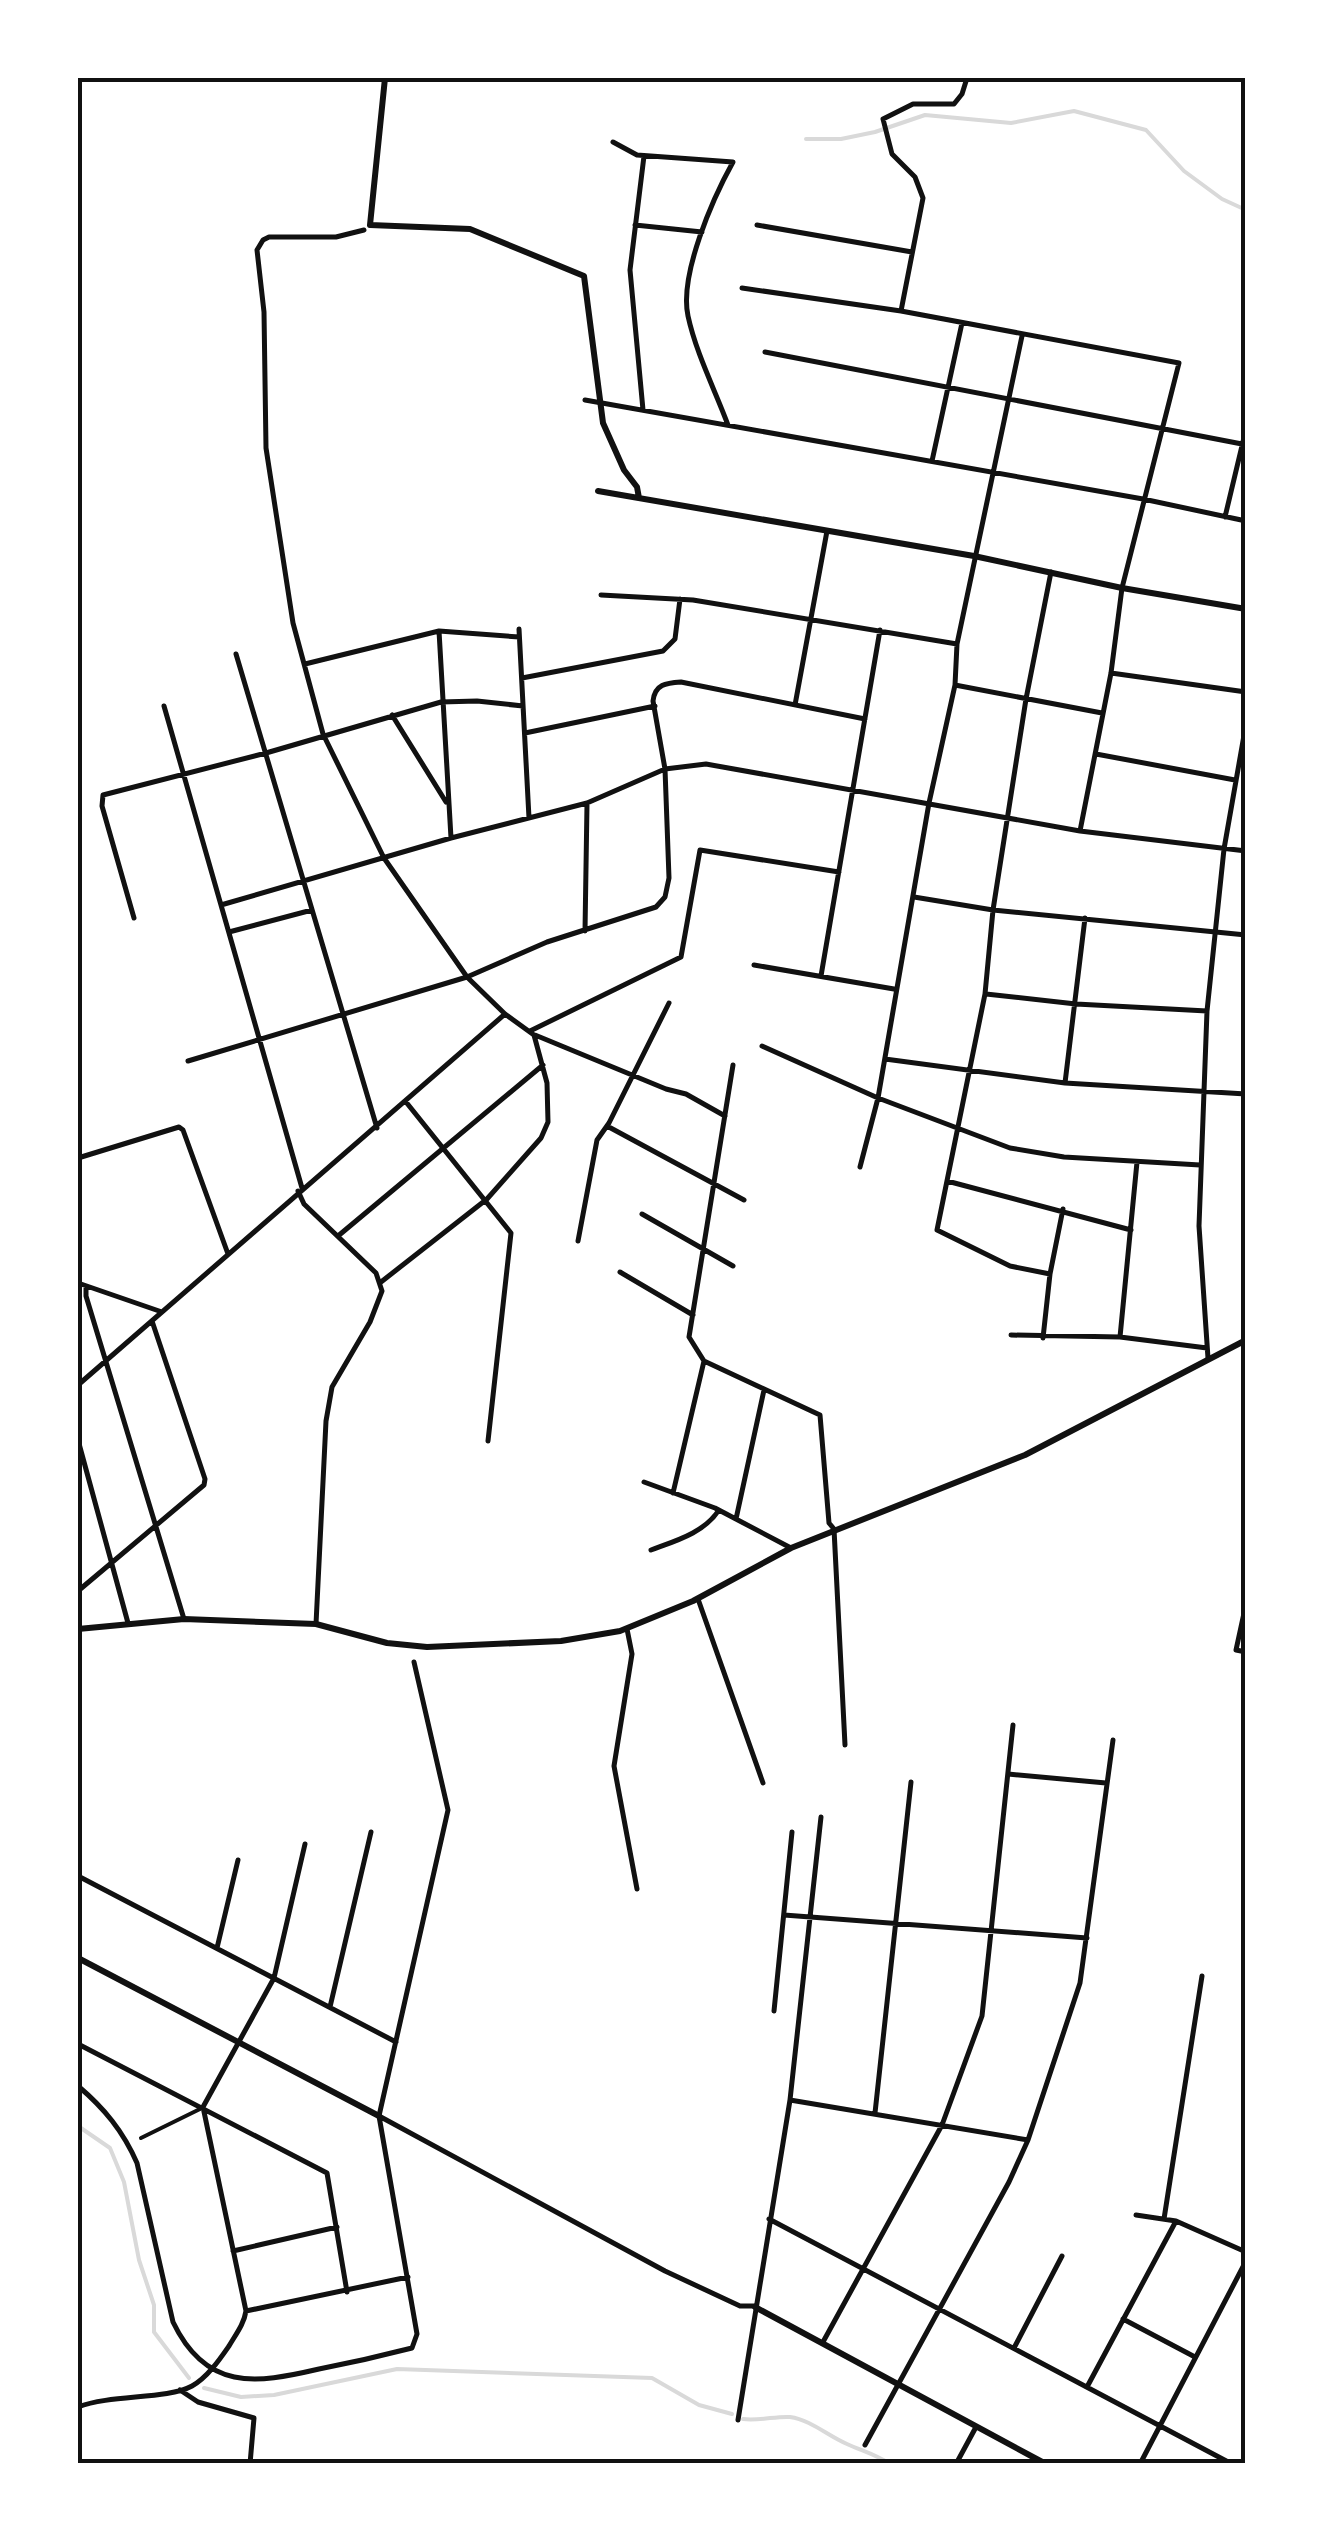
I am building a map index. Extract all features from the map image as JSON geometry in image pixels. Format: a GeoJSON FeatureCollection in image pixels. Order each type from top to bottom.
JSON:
{"type":"FeatureCollection","features":[{"type":"Feature","properties":{"kind":"street"},"geometry":{"type":"LineString","coordinates":[[385,78],[370,226],[470,229],[581,273],[588,284],[603,423],[639,498]]}},
{"type":"Feature","properties":{"kind":"street"},"geometry":{"type":"LineString","coordinates":[[900,312],[922,192],[915,177],[892,154],[884,117],[904,106],[956,102],[967,78]]}},
{"type":"Feature","properties":{"kind":"street"},"geometry":{"type":"LineString","coordinates":[[613,142],[644,156],[733,162],[709,206],[690,278],[687,313],[728,425]]}},
{"type":"Feature","properties":{"kind":"street"},"geometry":{"type":"LineString","coordinates":[[643,410],[630,270],[644,156]]}},
{"type":"Feature","properties":{"kind":"street"},"geometry":{"type":"LineString","coordinates":[[635,225],[702,232]]}},
{"type":"Feature","properties":{"kind":"street"},"geometry":{"type":"LineString","coordinates":[[757,225],[913,252]]}},
{"type":"Feature","properties":{"kind":"street"},"geometry":{"type":"LineString","coordinates":[[364,230],[336,238],[269,238],[257,250],[264,312],[266,448],[293,623],[323,734],[384,858],[468,977],[505,1014],[532,1033],[686,1094],[725,1116]]}},
{"type":"Feature","properties":{"kind":"street"},"geometry":{"type":"LineString","coordinates":[[742,288],[900,312],[1179,363],[1122,588],[1111,673],[1080,831]]}},
{"type":"Feature","properties":{"kind":"street"},"geometry":{"type":"LineString","coordinates":[[932,461],[962,323]]}},
{"type":"Feature","properties":{"kind":"street"},"geometry":{"type":"LineString","coordinates":[[860,1167],[878,1098],[929,803],[955,686],[957,644],[974,556],[1022,336]]}},
{"type":"Feature","properties":{"kind":"street"},"geometry":{"type":"LineString","coordinates":[[766,352],[1242,444]]}},
{"type":"Feature","properties":{"kind":"street"},"geometry":{"type":"LineString","coordinates":[[585,400],[1144,499],[1246,521]]}},
{"type":"Feature","properties":{"kind":"street"},"geometry":{"type":"LineString","coordinates":[[1225,517],[1246,429]]}},
{"type":"Feature","properties":{"kind":"street"},"geometry":{"type":"LineString","coordinates":[[598,491],[974,556],[1122,588],[1246,609]]}},
{"type":"Feature","properties":{"kind":"street"},"geometry":{"type":"LineString","coordinates":[[795,704],[827,531]]}},
{"type":"Feature","properties":{"kind":"street"},"geometry":{"type":"LineString","coordinates":[[1050,1274],[1010,1266],[937,1230],[985,994],[993,910],[1026,698],[1051,572]]}},
{"type":"Feature","properties":{"kind":"street"},"geometry":{"type":"LineString","coordinates":[[601,594],[680,598],[957,644]]}},
{"type":"Feature","properties":{"kind":"street"},"geometry":{"type":"LineString","coordinates":[[522,678],[663,651],[676,639],[680,598]]}},
{"type":"Feature","properties":{"kind":"street"},"geometry":{"type":"LineString","coordinates":[[519,629],[529,818]]}},
{"type":"Feature","properties":{"kind":"street"},"geometry":{"type":"LineString","coordinates":[[821,976],[880,630]]}},
{"type":"Feature","properties":{"kind":"street"},"geometry":{"type":"LineString","coordinates":[[305,664],[439,632],[519,638]]}},
{"type":"Feature","properties":{"kind":"street"},"geometry":{"type":"LineString","coordinates":[[439,632],[451,838]]}},
{"type":"Feature","properties":{"kind":"street"},"geometry":{"type":"LineString","coordinates":[[236,654],[377,1128]]}},
{"type":"Feature","properties":{"kind":"street"},"geometry":{"type":"LineString","coordinates":[[1111,673],[1246,692]]}},
{"type":"Feature","properties":{"kind":"street"},"geometry":{"type":"LineString","coordinates":[[188,1061],[468,977],[547,942],[650,911],[665,897],[669,878],[664,769],[654,696],[658,687],[680,682],[865,719]]}},
{"type":"Feature","properties":{"kind":"street"},"geometry":{"type":"LineString","coordinates":[[955,686],[1102,712]]}},
{"type":"Feature","properties":{"kind":"street"},"geometry":{"type":"LineString","coordinates":[[134,918],[101,799],[110,793],[441,702],[477,700],[523,706]]}},
{"type":"Feature","properties":{"kind":"street"},"geometry":{"type":"LineString","coordinates":[[164,706],[304,1204],[381,1282]]}},
{"type":"Feature","properties":{"kind":"street"},"geometry":{"type":"LineString","coordinates":[[524,733],[655,706]]}},
{"type":"Feature","properties":{"kind":"street"},"geometry":{"type":"LineString","coordinates":[[392,715],[449,806]]}},
{"type":"Feature","properties":{"kind":"street"},"geometry":{"type":"LineString","coordinates":[[1208,1358],[1199,1226],[1208,1011],[1224,849],[1246,724]]}},
{"type":"Feature","properties":{"kind":"street"},"geometry":{"type":"LineString","coordinates":[[1096,754],[1235,780]]}},
{"type":"Feature","properties":{"kind":"street"},"geometry":{"type":"LineString","coordinates":[[221,905],[451,838],[587,804],[664,769],[706,764],[1080,831],[1246,851]]}},
{"type":"Feature","properties":{"kind":"street"},"geometry":{"type":"LineString","coordinates":[[585,931],[587,804]]}},
{"type":"Feature","properties":{"kind":"street"},"geometry":{"type":"LineString","coordinates":[[532,1033],[680,957],[700,850],[838,872]]}},
{"type":"Feature","properties":{"kind":"street"},"geometry":{"type":"LineString","coordinates":[[914,897],[993,910],[1246,935]]}},
{"type":"Feature","properties":{"kind":"street"},"geometry":{"type":"LineString","coordinates":[[229,932],[312,910]]}},
{"type":"Feature","properties":{"kind":"street"},"geometry":{"type":"LineString","coordinates":[[1065,1083],[1085,918]]}},
{"type":"Feature","properties":{"kind":"street"},"geometry":{"type":"LineString","coordinates":[[754,965],[896,989]]}},
{"type":"Feature","properties":{"kind":"street"},"geometry":{"type":"LineString","coordinates":[[985,994],[1076,1004],[1208,1011]]}},
{"type":"Feature","properties":{"kind":"street"},"geometry":{"type":"LineString","coordinates":[[578,1241],[596,1140],[607,1126],[668,1003]]}},
{"type":"Feature","properties":{"kind":"street"},"geometry":{"type":"LineString","coordinates":[[78,1385],[505,1014]]}},
{"type":"Feature","properties":{"kind":"street"},"geometry":{"type":"LineString","coordinates":[[316,1624],[326,1420],[332,1386],[379,1304],[381,1282],[486,1199],[542,1138],[548,1122],[548,1102],[544,1065],[532,1033]]}},
{"type":"Feature","properties":{"kind":"street"},"geometry":{"type":"LineString","coordinates":[[762,1046],[878,1098],[1010,1148],[1064,1157],[1200,1164]]}},
{"type":"Feature","properties":{"kind":"street"},"geometry":{"type":"LineString","coordinates":[[884,1058],[1065,1083],[1246,1094]]}},
{"type":"Feature","properties":{"kind":"street"},"geometry":{"type":"LineString","coordinates":[[733,1064],[689,1337],[704,1361],[820,1415],[829,1523],[834,1529],[846,1745]]}},
{"type":"Feature","properties":{"kind":"street"},"geometry":{"type":"LineString","coordinates":[[338,1236],[544,1065]]}},
{"type":"Feature","properties":{"kind":"street"},"geometry":{"type":"LineString","coordinates":[[406,1102],[512,1236],[488,1440]]}},
{"type":"Feature","properties":{"kind":"street"},"geometry":{"type":"LineString","coordinates":[[607,1126],[744,1200]]}},
{"type":"Feature","properties":{"kind":"street"},"geometry":{"type":"LineString","coordinates":[[78,1158],[180,1127],[228,1254]]}},
{"type":"Feature","properties":{"kind":"street"},"geometry":{"type":"LineString","coordinates":[[1120,1336],[1137,1162]]}},
{"type":"Feature","properties":{"kind":"street"},"geometry":{"type":"LineString","coordinates":[[946,1181],[1131,1230]]}},
{"type":"Feature","properties":{"kind":"street"},"geometry":{"type":"LineString","coordinates":[[1042,1338],[1063,1209]]}},
{"type":"Feature","properties":{"kind":"street"},"geometry":{"type":"LineString","coordinates":[[642,1214],[733,1266]]}},
{"type":"Feature","properties":{"kind":"street"},"geometry":{"type":"LineString","coordinates":[[620,1272],[693,1315]]}},
{"type":"Feature","properties":{"kind":"street"},"geometry":{"type":"LineString","coordinates":[[78,1283],[162,1312]]}},
{"type":"Feature","properties":{"kind":"street"},"geometry":{"type":"LineString","coordinates":[[86,1288],[184,1620]]}},
{"type":"Feature","properties":{"kind":"street"},"geometry":{"type":"LineString","coordinates":[[78,1591],[200,1490],[205,1479],[152,1321]]}},
{"type":"Feature","properties":{"kind":"street"},"geometry":{"type":"LineString","coordinates":[[1011,1335],[1120,1336],[1208,1348]]}},
{"type":"Feature","properties":{"kind":"street"},"geometry":{"type":"LineString","coordinates":[[78,1629],[184,1620],[316,1624],[386,1643],[427,1648],[561,1641],[627,1628],[698,1598],[790,1548],[1025,1455],[1246,1340]]}},
{"type":"Feature","properties":{"kind":"street"},"geometry":{"type":"LineString","coordinates":[[673,1493],[704,1361]]}},
{"type":"Feature","properties":{"kind":"street"},"geometry":{"type":"LineString","coordinates":[[736,1520],[765,1389]]}},
{"type":"Feature","properties":{"kind":"street"},"geometry":{"type":"LineString","coordinates":[[78,1440],[128,1623]]}},
{"type":"Feature","properties":{"kind":"street"},"geometry":{"type":"LineString","coordinates":[[644,1482],[719,1510],[790,1548]]}},
{"type":"Feature","properties":{"kind":"street"},"geometry":{"type":"LineString","coordinates":[[651,1550],[685,1537],[712,1520],[719,1510]]}},
{"type":"Feature","properties":{"kind":"street"},"geometry":{"type":"LineString","coordinates":[[698,1598],[763,1783]]}},
{"type":"Feature","properties":{"kind":"street"},"geometry":{"type":"LineString","coordinates":[[1246,1604],[1236,1650],[1246,1652]]}},
{"type":"Feature","properties":{"kind":"street"},"geometry":{"type":"LineString","coordinates":[[627,1628],[632,1654],[614,1766],[637,1888]]}},
{"type":"Feature","properties":{"kind":"street"},"geometry":{"type":"LineString","coordinates":[[78,2086],[100,2105],[129,2144],[137,2163],[173,2322],[183,2344],[212,2368],[223,2376],[274,2380],[412,2348],[417,2334],[379,2116],[448,1810],[414,1662]]}},
{"type":"Feature","properties":{"kind":"street"},"geometry":{"type":"LineString","coordinates":[[824,2342],[942,2125],[982,2016],[1013,1725]]}},
{"type":"Feature","properties":{"kind":"street"},"geometry":{"type":"LineString","coordinates":[[865,2445],[1009,2182],[1028,2140],[1080,1983],[1113,1740]]}},
{"type":"Feature","properties":{"kind":"street"},"geometry":{"type":"LineString","coordinates":[[1008,1774],[1106,1783]]}},
{"type":"Feature","properties":{"kind":"street"},"geometry":{"type":"LineString","coordinates":[[875,2114],[911,1782]]}},
{"type":"Feature","properties":{"kind":"street"},"geometry":{"type":"LineString","coordinates":[[738,2420],[790,2100],[822,1817]]}},
{"type":"Feature","properties":{"kind":"street"},"geometry":{"type":"LineString","coordinates":[[330,2007],[371,1832]]}},
{"type":"Feature","properties":{"kind":"street"},"geometry":{"type":"LineString","coordinates":[[774,2011],[792,1832]]}},
{"type":"Feature","properties":{"kind":"street"},"geometry":{"type":"LineString","coordinates":[[142,2138],[203,2108],[239,2044],[274,1978],[305,1844]]}},
{"type":"Feature","properties":{"kind":"street"},"geometry":{"type":"LineString","coordinates":[[217,1948],[238,1860]]}},
{"type":"Feature","properties":{"kind":"street"},"geometry":{"type":"LineString","coordinates":[[78,1876],[396,2042]]}},
{"type":"Feature","properties":{"kind":"street"},"geometry":{"type":"LineString","coordinates":[[784,1915],[1087,1938]]}},
{"type":"Feature","properties":{"kind":"street"},"geometry":{"type":"LineString","coordinates":[[78,1958],[665,2271],[740,2306],[755,2306],[824,2342],[1041,2462]]}},
{"type":"Feature","properties":{"kind":"street"},"geometry":{"type":"LineString","coordinates":[[1164,2219],[1202,1976]]}},
{"type":"Feature","properties":{"kind":"street"},"geometry":{"type":"LineString","coordinates":[[78,2044],[327,2173],[347,2292]]}},
{"type":"Feature","properties":{"kind":"street"},"geometry":{"type":"LineString","coordinates":[[790,2100],[1028,2140]]}},
{"type":"Feature","properties":{"kind":"street"},"geometry":{"type":"LineString","coordinates":[[78,2407],[101,2399],[195,2385],[212,2368],[244,2321],[246,2311],[203,2108]]}},
{"type":"Feature","properties":{"kind":"street"},"geometry":{"type":"LineString","coordinates":[[1136,2215],[1176,2220],[1246,2252]]}},
{"type":"Feature","properties":{"kind":"street"},"geometry":{"type":"LineString","coordinates":[[769,2219],[1232,2464]]}},
{"type":"Feature","properties":{"kind":"street"},"geometry":{"type":"LineString","coordinates":[[1087,2387],[1176,2220]]}},
{"type":"Feature","properties":{"kind":"street"},"geometry":{"type":"LineString","coordinates":[[233,2251],[337,2227]]}},
{"type":"Feature","properties":{"kind":"street"},"geometry":{"type":"LineString","coordinates":[[1014,2348],[1062,2256]]}},
{"type":"Feature","properties":{"kind":"street"},"geometry":{"type":"LineString","coordinates":[[1140,2464],[1246,2262]]}},
{"type":"Feature","properties":{"kind":"street"},"geometry":{"type":"LineString","coordinates":[[246,2311],[408,2277]]}},
{"type":"Feature","properties":{"kind":"street"},"geometry":{"type":"LineString","coordinates":[[1123,2318],[1196,2357]]}},
{"type":"Feature","properties":{"kind":"street"},"geometry":{"type":"LineString","coordinates":[[180,2390],[198,2402],[254,2418],[250,2464]]}},
{"type":"Feature","properties":{"kind":"street"},"geometry":{"type":"LineString","coordinates":[[956,2464],[976,2427]]}},
{"type":"Feature","properties":{"kind":"waterway"},"geometry":{"type":"LineString","coordinates":[[806,139],[841,139],[925,115],[1011,123],[1074,111],[1146,130],[1184,171],[1222,199],[1246,210]]}},
{"type":"Feature","properties":{"kind":"waterway"},"geometry":{"type":"LineString","coordinates":[[78,2126],[110,2148],[124,2182],[139,2260],[154,2305],[154,2332],[189,2378]]}},
{"type":"Feature","properties":{"kind":"waterway"},"geometry":{"type":"LineString","coordinates":[[204,2388],[241,2397],[274,2395],[397,2369],[652,2378],[699,2405],[732,2414]]}},
{"type":"Feature","properties":{"kind":"waterway"},"geometry":{"type":"LineString","coordinates":[[743,2419],[798,2419],[890,2464]]}}]}
